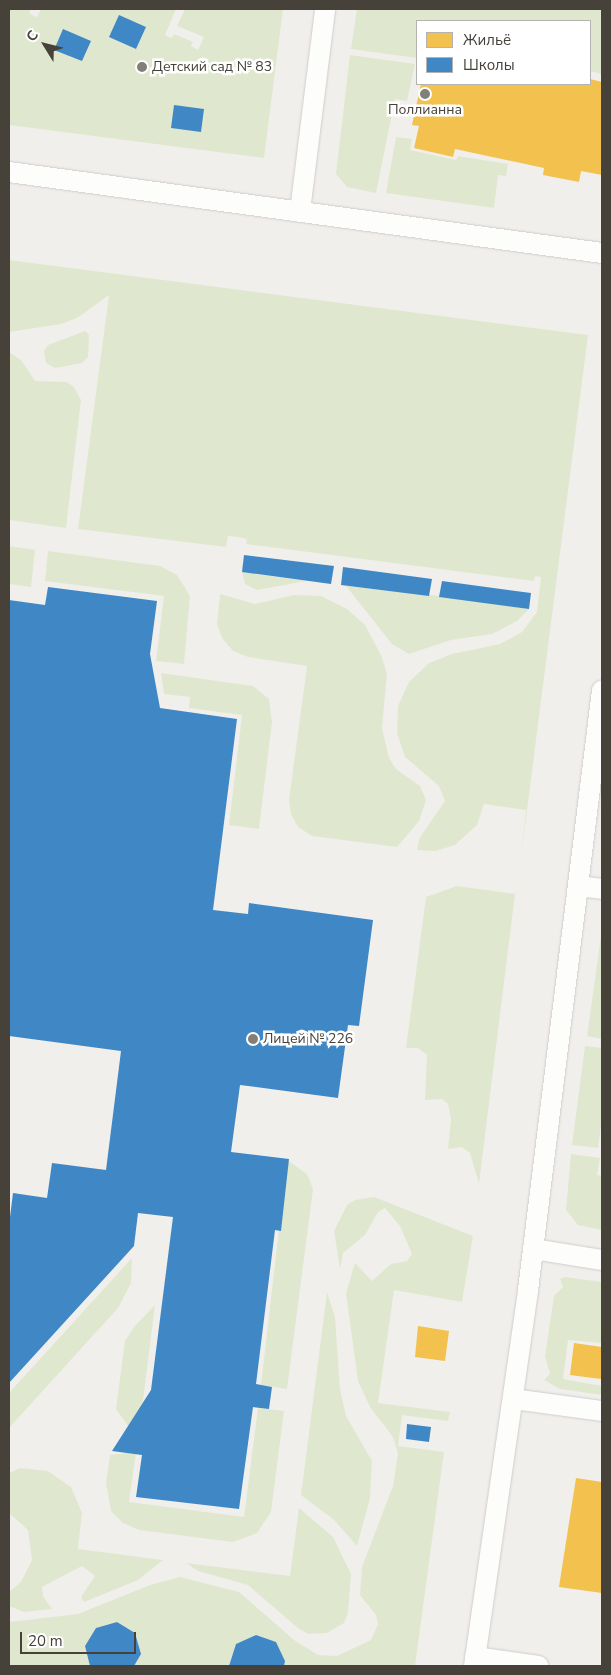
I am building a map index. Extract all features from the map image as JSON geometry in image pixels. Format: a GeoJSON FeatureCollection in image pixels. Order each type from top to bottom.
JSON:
{"type":"FeatureCollection","features":[{"type":"Feature","properties":{"kind":"lane"},"geometry":{"type":"LineString","coordinates":[[300,211],[325,9]]}},
{"type":"Feature","properties":{"kind":"lane"},"geometry":{"type":"LineString","coordinates":[[9,172],[602,253]]}},
{"type":"Feature","properties":{"kind":"lane"},"geometry":{"type":"LineString","coordinates":[[538,1666],[475,1662],[533,1249],[602,691]]}},
{"type":"Feature","properties":{"kind":"lane"},"geometry":{"type":"LineString","coordinates":[[578,886],[602,889]]}},
{"type":"Feature","properties":{"kind":"lane"},"geometry":{"type":"LineString","coordinates":[[533,1249],[602,1260]]}},
{"type":"Feature","properties":{"kind":"lane"},"geometry":{"type":"LineString","coordinates":[[513,1399],[602,1412]]}},
{"type":"Feature","properties":{"kind":"green space","name":"Детский сад № 83"},"geometry":{"type":"Polygon","coordinates":[[[9,9],[30,9],[30,14],[37,17],[41,9],[176,9],[165,35],[172,38],[174,34],[193,42],[191,46],[198,50],[204,37],[177,26],[185,9],[283,9],[264,158],[9,125],[9,9]]]}},
{"type":"Feature","properties":{"kind":"green space"},"geometry":{"type":"Polygon","coordinates":[[[357,9],[602,9],[602,74],[591,71],[591,20],[416,20],[416,58],[351,49],[357,9]]]}},
{"type":"Feature","properties":{"kind":"green space"},"geometry":{"type":"Polygon","coordinates":[[[350,55],[415,64],[407,101],[395,99],[376,193],[347,187],[336,174],[350,55]]]}},
{"type":"Feature","properties":{"kind":"green space"},"geometry":{"type":"Polygon","coordinates":[[[396,137],[412,139],[410,150],[456,160],[458,156],[508,164],[506,176],[498,175],[494,208],[386,193],[396,137]]]}},
{"type":"Feature","properties":{"kind":"green space"},"geometry":{"type":"Polygon","coordinates":[[[9,260],[588,335],[521,857],[526,810],[484,804],[477,825],[455,845],[435,851],[417,850],[420,837],[445,801],[439,786],[405,757],[397,733],[398,706],[409,682],[429,663],[452,654],[500,644],[522,632],[537,612],[541,577],[535,576],[534,581],[246,544],[247,539],[228,536],[226,547],[78,529],[109,295],[77,318],[61,324],[9,332],[9,260]]]}},
{"type":"Feature","properties":{"kind":"green space"},"geometry":{"type":"Polygon","coordinates":[[[85,331],[89,335],[88,357],[82,363],[55,368],[46,363],[44,351],[48,345],[85,331]]]}},
{"type":"Feature","properties":{"kind":"green space"},"geometry":{"type":"Polygon","coordinates":[[[9,352],[21,360],[35,381],[67,382],[74,387],[81,400],[66,528],[9,520],[9,352]]]}},
{"type":"Feature","properties":{"kind":"green space"},"geometry":{"type":"Polygon","coordinates":[[[9,546],[35,550],[31,587],[9,584],[9,546]]]}},
{"type":"Feature","properties":{"kind":"green space"},"geometry":{"type":"Polygon","coordinates":[[[48,551],[160,566],[177,575],[190,596],[184,664],[156,661],[164,596],[45,581],[48,551]]]}},
{"type":"Feature","properties":{"kind":"green space"},"geometry":{"type":"Polygon","coordinates":[[[242,572],[306,581],[257,590],[245,584],[242,572]]]}},
{"type":"Feature","properties":{"kind":"green space"},"geometry":{"type":"Polygon","coordinates":[[[346,586],[439,596],[529,609],[517,621],[492,634],[451,640],[409,654],[392,644],[346,586]]]}},
{"type":"Feature","properties":{"kind":"green space"},"geometry":{"type":"Polygon","coordinates":[[[220,594],[255,604],[294,595],[321,596],[347,609],[365,625],[381,655],[387,674],[382,728],[389,758],[396,769],[420,786],[426,800],[419,821],[397,847],[312,836],[298,827],[291,814],[289,800],[307,666],[248,657],[233,651],[222,638],[217,624],[220,594]]]}},
{"type":"Feature","properties":{"kind":"green space"},"geometry":{"type":"Polygon","coordinates":[[[161,673],[253,686],[269,699],[272,722],[259,829],[229,825],[242,715],[189,708],[190,697],[164,694],[161,673]]]}},
{"type":"Feature","properties":{"kind":"green space"},"geometry":{"type":"Polygon","coordinates":[[[457,886],[515,894],[479,1184],[470,1153],[462,1147],[448,1149],[451,1119],[448,1104],[442,1099],[425,1100],[427,1055],[418,1048],[406,1048],[426,897],[457,886]]]}},
{"type":"Feature","properties":{"kind":"green space"},"geometry":{"type":"Polygon","coordinates":[[[602,929],[602,1039],[587,1036],[602,929]]]}},
{"type":"Feature","properties":{"kind":"green space"},"geometry":{"type":"Polygon","coordinates":[[[585,1046],[602,1048],[602,1117],[598,1148],[572,1145],[585,1046]]]}},
{"type":"Feature","properties":{"kind":"green space"},"geometry":{"type":"Polygon","coordinates":[[[571,1154],[600,1158],[597,1175],[602,1176],[602,1230],[578,1225],[566,1210],[571,1154]]]}},
{"type":"Feature","properties":{"kind":"green space"},"geometry":{"type":"Polygon","coordinates":[[[287,1160],[307,1174],[313,1189],[287,1389],[261,1385],[287,1160]]]}},
{"type":"Feature","properties":{"kind":"green space"},"geometry":{"type":"Polygon","coordinates":[[[374,1197],[473,1236],[462,1302],[394,1290],[378,1403],[450,1412],[448,1421],[402,1415],[398,1446],[444,1452],[415,1666],[284,1666],[285,1661],[276,1642],[256,1635],[236,1644],[229,1666],[134,1666],[141,1654],[135,1633],[117,1622],[96,1628],[85,1646],[90,1666],[9,1666],[9,1622],[78,1614],[150,1585],[180,1577],[239,1592],[294,1640],[318,1655],[337,1656],[371,1640],[378,1624],[376,1615],[360,1595],[362,1567],[393,1486],[398,1453],[393,1437],[370,1407],[358,1381],[346,1293],[355,1263],[372,1281],[391,1264],[407,1261],[412,1254],[400,1226],[385,1208],[378,1212],[365,1235],[343,1253],[340,1269],[334,1231],[347,1205],[355,1200],[374,1197]]]}},
{"type":"Feature","properties":{"kind":"green space"},"geometry":{"type":"Polygon","coordinates":[[[132,1258],[131,1283],[118,1308],[9,1428],[9,1393],[132,1258]]]}},
{"type":"Feature","properties":{"kind":"green space"},"geometry":{"type":"Polygon","coordinates":[[[565,1277],[602,1282],[602,1343],[568,1340],[563,1379],[602,1386],[602,1395],[560,1389],[544,1380],[550,1374],[545,1356],[554,1296],[563,1287],[560,1279],[565,1277]]]}},
{"type":"Feature","properties":{"kind":"green space"},"geometry":{"type":"Polygon","coordinates":[[[327,1292],[335,1317],[340,1389],[346,1416],[372,1461],[370,1498],[357,1546],[334,1520],[301,1495],[327,1292]]]}},
{"type":"Feature","properties":{"kind":"green space"},"geometry":{"type":"Polygon","coordinates":[[[155,1305],[138,1440],[116,1409],[125,1341],[134,1327],[155,1305]]]}},
{"type":"Feature","properties":{"kind":"green space"},"geometry":{"type":"Polygon","coordinates":[[[258,1408],[284,1411],[271,1512],[257,1533],[233,1542],[139,1530],[123,1523],[111,1511],[106,1483],[110,1455],[136,1452],[129,1502],[244,1517],[258,1408]]]}},
{"type":"Feature","properties":{"kind":"green space"},"geometry":{"type":"Polygon","coordinates":[[[20,1468],[48,1471],[71,1487],[82,1513],[78,1549],[163,1560],[138,1580],[84,1602],[81,1597],[95,1576],[82,1566],[42,1587],[43,1596],[52,1609],[24,1612],[9,1606],[9,1592],[21,1582],[32,1560],[28,1530],[9,1513],[9,1473],[20,1468]]]}},
{"type":"Feature","properties":{"kind":"green space"},"geometry":{"type":"Polygon","coordinates":[[[299,1508],[333,1537],[351,1574],[348,1613],[344,1623],[327,1633],[309,1634],[299,1629],[248,1585],[198,1571],[186,1563],[290,1576],[299,1508]]]}},
{"type":"Feature","properties":{"kind":"building: Жильё"},"geometry":{"type":"Polygon","coordinates":[[[591,79],[602,82],[602,175],[581,171],[579,182],[543,175],[544,168],[455,149],[453,157],[414,148],[419,126],[412,125],[421,85],[591,85],[591,79]]]}},
{"type":"Feature","properties":{"kind":"building: Жильё"},"geometry":{"type":"Polygon","coordinates":[[[418,1326],[449,1331],[445,1361],[415,1357],[418,1326]]]}},
{"type":"Feature","properties":{"kind":"building: Жильё"},"geometry":{"type":"Polygon","coordinates":[[[574,1343],[602,1347],[601,1379],[570,1375],[574,1343]]]}},
{"type":"Feature","properties":{"kind":"building: Жильё"},"geometry":{"type":"Polygon","coordinates":[[[576,1478],[602,1482],[602,1593],[559,1587],[576,1478]]]}},
{"type":"Feature","properties":{"kind":"building: Школы"},"geometry":{"type":"Polygon","coordinates":[[[119,15],[146,27],[136,49],[109,37],[119,15]]]}},
{"type":"Feature","properties":{"kind":"building: Школы"},"geometry":{"type":"Polygon","coordinates":[[[63,29],[91,41],[82,61],[54,50],[63,29]]]}},
{"type":"Feature","properties":{"kind":"building: Школы"},"geometry":{"type":"Polygon","coordinates":[[[174,105],[204,109],[201,132],[171,128],[174,105]]]}},
{"type":"Feature","properties":{"kind":"building: Школы"},"geometry":{"type":"Polygon","coordinates":[[[244,555],[334,566],[331,584],[242,572],[244,555]]]}},
{"type":"Feature","properties":{"kind":"building: Школы"},"geometry":{"type":"Polygon","coordinates":[[[343,567],[432,579],[429,596],[341,585],[343,567]]]}},
{"type":"Feature","properties":{"kind":"building: Школы"},"geometry":{"type":"Polygon","coordinates":[[[442,581],[531,593],[529,609],[439,597],[442,581]]]}},
{"type":"Feature","properties":{"kind":"building: Школы"},"geometry":{"type":"Polygon","coordinates":[[[48,587],[157,601],[150,654],[160,708],[237,719],[213,910],[248,914],[249,903],[373,920],[359,1026],[348,1025],[338,1098],[240,1085],[231,1152],[289,1159],[281,1231],[275,1230],[256,1384],[272,1387],[269,1409],[253,1407],[239,1509],[136,1497],[142,1455],[112,1451],[151,1390],[173,1217],[138,1213],[134,1246],[9,1383],[9,1225],[13,1193],[47,1198],[52,1163],[106,1170],[121,1051],[9,1036],[9,600],[45,605],[48,587]]]}},
{"type":"Feature","properties":{"kind":"building: Школы"},"geometry":{"type":"Polygon","coordinates":[[[407,1424],[431,1427],[429,1442],[406,1439],[407,1424]]]}},
{"type":"Feature","properties":{"kind":"building: Школы"},"geometry":{"type":"Polygon","coordinates":[[[117,1622],[135,1633],[141,1654],[134,1666],[90,1666],[85,1646],[96,1628],[117,1622]]]}},
{"type":"Feature","properties":{"kind":"building: Школы"},"geometry":{"type":"Polygon","coordinates":[[[256,1635],[276,1642],[285,1661],[284,1666],[229,1666],[236,1644],[256,1635]]]}},
{"type":"Feature","properties":{"kind":"place","name":"Детский сад № 83"},"geometry":{"type":"Point","coordinates":[142,67]}},
{"type":"Feature","properties":{"kind":"place","name":"Поллианна"},"geometry":{"type":"Point","coordinates":[425,94]}},
{"type":"Feature","properties":{"kind":"place","name":"Лицей № 226"},"geometry":{"type":"Point","coordinates":[253,1039]}}]}
